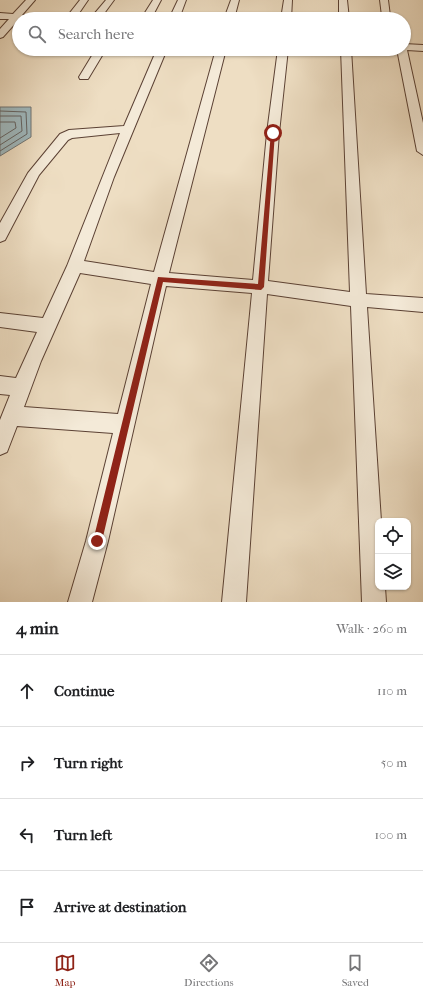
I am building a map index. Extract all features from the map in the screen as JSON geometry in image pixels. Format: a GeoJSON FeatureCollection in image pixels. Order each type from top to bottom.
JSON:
{"type":"FeatureCollection","features":[{"type":"Feature","properties":{"kind":"street"},"geometry":{"type":"LineString","coordinates":[[21,12],[31,0]]}},
{"type":"Feature","properties":{"kind":"street"},"geometry":{"type":"LineString","coordinates":[[75,12],[84,0]]}},
{"type":"Feature","properties":{"kind":"street"},"geometry":{"type":"LineString","coordinates":[[101,12],[110,0]]}},
{"type":"Feature","properties":{"kind":"street"},"geometry":{"type":"LineString","coordinates":[[150,12],[157,0]]}},
{"type":"Feature","properties":{"kind":"street"},"geometry":{"type":"LineString","coordinates":[[177,12],[182,0]]}},
{"type":"Feature","properties":{"kind":"street"},"geometry":{"type":"LineString","coordinates":[[231,12],[235,0]]}},
{"type":"Feature","properties":{"kind":"street"},"geometry":{"type":"LineString","coordinates":[[287,12],[288,0]]}},
{"type":"Feature","properties":{"kind":"street"},"geometry":{"type":"LineString","coordinates":[[343,0],[344,12]]}},
{"type":"Feature","properties":{"kind":"street"},"geometry":{"type":"LineString","coordinates":[[384,0],[386,12]]}},
{"type":"Feature","properties":{"kind":"street"},"geometry":{"type":"LineString","coordinates":[[0,16],[12,17]]}},
{"type":"Feature","properties":{"kind":"street"},"geometry":{"type":"LineString","coordinates":[[0,35],[12,22]]}},
{"type":"Feature","properties":{"kind":"street"},"geometry":{"type":"LineString","coordinates":[[411,47],[423,48]]}},
{"type":"Feature","properties":{"kind":"street"},"geometry":{"type":"LineString","coordinates":[[84,77],[97,56]]}},
{"type":"Feature","properties":{"kind":"street"},"geometry":{"type":"LineString","coordinates":[[0,445],[47,326],[75,266],[108,177],[159,56]]}},
{"type":"Feature","properties":{"kind":"street"},"geometry":{"type":"LineString","coordinates":[[80,602],[97,541],[160,279],[219,56]]}},
{"type":"Feature","properties":{"kind":"street"},"geometry":{"type":"LineString","coordinates":[[234,602],[273,133],[282,56]]}},
{"type":"Feature","properties":{"kind":"street"},"geometry":{"type":"LineString","coordinates":[[346,56],[374,602]]}},
{"type":"Feature","properties":{"kind":"street"},"geometry":{"type":"LineString","coordinates":[[403,56],[423,151]]}},
{"type":"Feature","properties":{"kind":"street"},"geometry":{"type":"LineString","coordinates":[[0,236],[34,173],[64,137],[69,134],[129,129]]}},
{"type":"Feature","properties":{"kind":"street"},"geometry":{"type":"LineString","coordinates":[[75,266],[160,279],[261,287],[358,300],[423,305]]}},
{"type":"Feature","properties":{"kind":"street"},"geometry":{"type":"LineString","coordinates":[[0,320],[47,326]]}},
{"type":"Feature","properties":{"kind":"street"},"geometry":{"type":"LineString","coordinates":[[0,385],[22,388]]}},
{"type":"Feature","properties":{"kind":"street"},"geometry":{"type":"LineString","coordinates":[[11,416],[124,424]]}},
{"type":"Feature","properties":{"kind":"water"},"geometry":{"type":"Polygon","coordinates":[[[0,107],[31,107],[31,137],[0,156],[0,107]]]}},
{"type":"Feature","properties":{"kind":"route"},"geometry":{"type":"LineString","coordinates":[[97,541],[160,279],[261,287],[273,133]]}}]}
